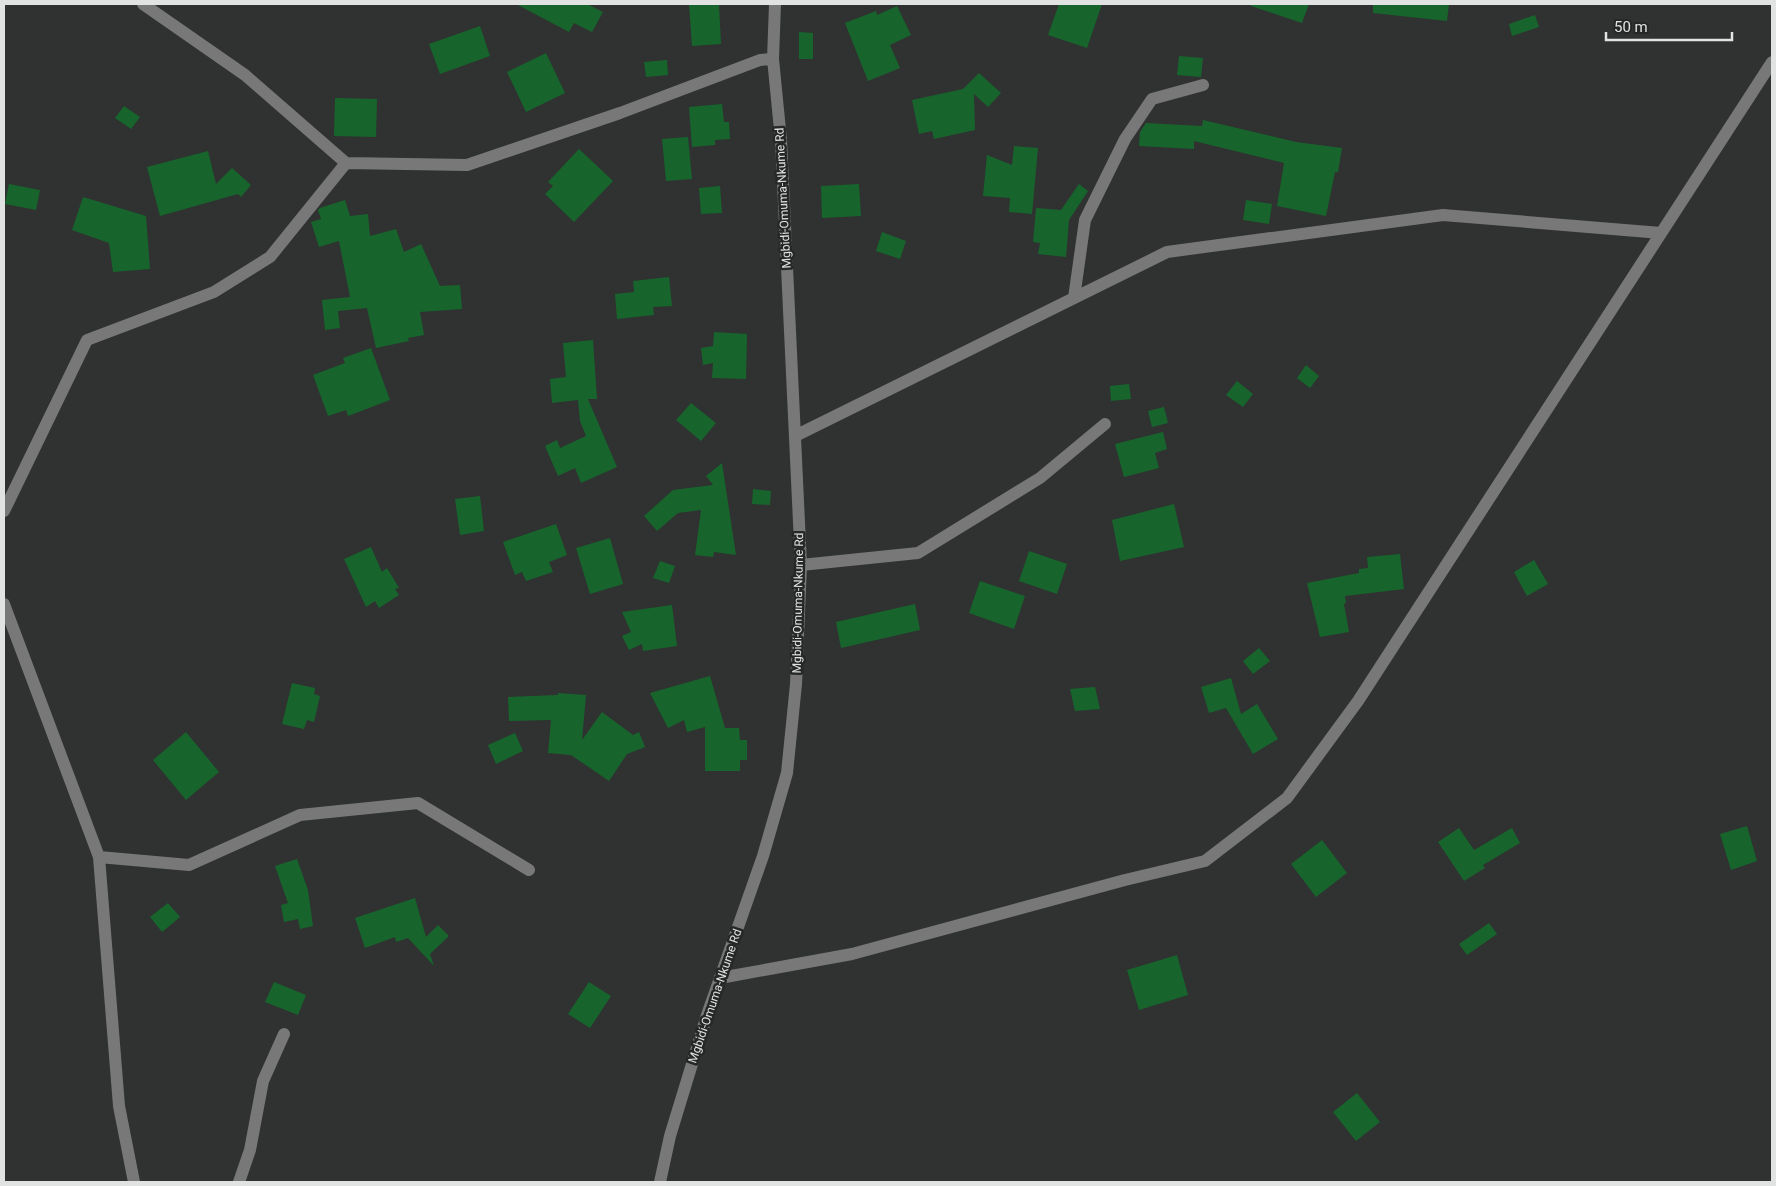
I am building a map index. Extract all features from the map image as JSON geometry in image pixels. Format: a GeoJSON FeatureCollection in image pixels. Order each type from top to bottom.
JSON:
{"type":"FeatureCollection","features":[{"type":"Feature","properties":{"kind":"street"},"geometry":{"type":"LineString","coordinates":[[143,4],[245,75],[346,163],[467,165],[620,113],[760,60],[773,59]]}},
{"type":"Feature","properties":{"kind":"street","name":"Mgbidi-Omuma-Nkume Rd"},"geometry":{"type":"LineString","coordinates":[[660,1182],[670,1136],[720,978],[763,856],[787,773],[796,684],[801,565],[781,140],[773,59],[775,4]]}},
{"type":"Feature","properties":{"kind":"street"},"geometry":{"type":"LineString","coordinates":[[720,978],[852,954],[1125,880],[1205,861],[1286,798],[1358,701],[1772,62]]}},
{"type":"Feature","properties":{"kind":"street"},"geometry":{"type":"LineString","coordinates":[[1074,298],[1085,220],[1125,139],[1152,99],[1203,85]]}},
{"type":"Feature","properties":{"kind":"street"},"geometry":{"type":"LineString","coordinates":[[4,511],[87,340],[214,292],[270,257],[346,163]]}},
{"type":"Feature","properties":{"kind":"street"},"geometry":{"type":"LineString","coordinates":[[795,436],[1167,252],[1443,215],[1661,233]]}},
{"type":"Feature","properties":{"kind":"street"},"geometry":{"type":"LineString","coordinates":[[801,565],[918,553],[1040,478],[1105,424]]}},
{"type":"Feature","properties":{"kind":"street"},"geometry":{"type":"LineString","coordinates":[[4,604],[99,856],[119,1106],[134,1182]]}},
{"type":"Feature","properties":{"kind":"street"},"geometry":{"type":"LineString","coordinates":[[99,856],[189,865],[300,815],[418,803],[529,870]]}},
{"type":"Feature","properties":{"kind":"street"},"geometry":{"type":"LineString","coordinates":[[239,1182],[250,1150],[263,1081],[284,1034]]}},
{"type":"Feature","properties":{"kind":"building"},"geometry":{"type":"Polygon","coordinates":[[[516,4],[587,4],[603,12],[592,32],[574,23],[569,32],[516,4]]]}},
{"type":"Feature","properties":{"kind":"building"},"geometry":{"type":"Polygon","coordinates":[[[689,4],[719,4],[721,44],[692,46],[689,4]]]}},
{"type":"Feature","properties":{"kind":"building"},"geometry":{"type":"Polygon","coordinates":[[[1059,4],[1102,4],[1087,48],[1048,35],[1059,4]]]}},
{"type":"Feature","properties":{"kind":"building"},"geometry":{"type":"Polygon","coordinates":[[[1251,4],[1309,4],[1302,23],[1251,6],[1251,4]]]}},
{"type":"Feature","properties":{"kind":"building"},"geometry":{"type":"Polygon","coordinates":[[[1373,4],[1449,4],[1447,21],[1373,13],[1373,4]]]}},
{"type":"Feature","properties":{"kind":"building"},"geometry":{"type":"Polygon","coordinates":[[[897,6],[911,35],[890,45],[900,68],[868,81],[845,23],[876,11],[877,15],[897,6]]]}},
{"type":"Feature","properties":{"kind":"building"},"geometry":{"type":"Polygon","coordinates":[[[1535,15],[1539,27],[1512,36],[1509,24],[1535,15]]]}},
{"type":"Feature","properties":{"kind":"building"},"geometry":{"type":"Polygon","coordinates":[[[480,26],[490,56],[440,74],[429,44],[480,26]]]}},
{"type":"Feature","properties":{"kind":"building"},"geometry":{"type":"Polygon","coordinates":[[[799,32],[813,33],[813,59],[799,59],[799,32]]]}},
{"type":"Feature","properties":{"kind":"building"},"geometry":{"type":"Polygon","coordinates":[[[546,53],[565,93],[526,112],[507,72],[546,53]]]}},
{"type":"Feature","properties":{"kind":"building"},"geometry":{"type":"Polygon","coordinates":[[[1179,56],[1203,58],[1201,77],[1177,75],[1179,56]]]}},
{"type":"Feature","properties":{"kind":"building"},"geometry":{"type":"Polygon","coordinates":[[[667,60],[668,75],[646,77],[644,62],[667,60]]]}},
{"type":"Feature","properties":{"kind":"building"},"geometry":{"type":"Polygon","coordinates":[[[979,73],[1001,93],[988,107],[974,94],[975,130],[934,139],[932,131],[919,134],[912,100],[963,89],[979,73]]]}},
{"type":"Feature","properties":{"kind":"building"},"geometry":{"type":"Polygon","coordinates":[[[335,98],[377,99],[376,137],[334,136],[335,98]]]}},
{"type":"Feature","properties":{"kind":"building"},"geometry":{"type":"Polygon","coordinates":[[[722,104],[724,122],[729,122],[730,139],[715,140],[715,145],[692,147],[689,107],[722,104]]]}},
{"type":"Feature","properties":{"kind":"building"},"geometry":{"type":"Polygon","coordinates":[[[124,106],[140,117],[131,129],[115,118],[124,106]]]}},
{"type":"Feature","properties":{"kind":"building"},"geometry":{"type":"Polygon","coordinates":[[[1203,120],[1296,142],[1342,148],[1338,172],[1335,172],[1326,216],[1277,206],[1284,163],[1194,141],[1194,149],[1139,146],[1140,132],[1146,123],[1202,126],[1203,120]]]}},
{"type":"Feature","properties":{"kind":"building"},"geometry":{"type":"Polygon","coordinates":[[[688,137],[692,179],[666,181],[662,139],[688,137]]]}},
{"type":"Feature","properties":{"kind":"building"},"geometry":{"type":"Polygon","coordinates":[[[1014,146],[1038,148],[1032,214],[1009,212],[1010,198],[983,196],[987,155],[1012,165],[1014,146]]]}},
{"type":"Feature","properties":{"kind":"building"},"geometry":{"type":"Polygon","coordinates":[[[579,149],[613,181],[574,222],[545,194],[553,186],[548,182],[579,149]]]}},
{"type":"Feature","properties":{"kind":"building"},"geometry":{"type":"Polygon","coordinates":[[[208,151],[216,184],[232,168],[251,185],[241,197],[238,194],[160,216],[147,167],[208,151]]]}},
{"type":"Feature","properties":{"kind":"building"},"geometry":{"type":"Polygon","coordinates":[[[9,184],[40,190],[36,210],[5,204],[9,184]]]}},
{"type":"Feature","properties":{"kind":"building"},"geometry":{"type":"Polygon","coordinates":[[[859,184],[861,216],[822,218],[821,186],[859,184]]]}},
{"type":"Feature","properties":{"kind":"building"},"geometry":{"type":"Polygon","coordinates":[[[1079,184],[1088,191],[1069,220],[1066,257],[1038,254],[1040,243],[1033,242],[1036,208],[1061,210],[1079,184]]]}},
{"type":"Feature","properties":{"kind":"building"},"geometry":{"type":"Polygon","coordinates":[[[720,186],[722,213],[701,214],[699,188],[720,186]]]}},
{"type":"Feature","properties":{"kind":"building"},"geometry":{"type":"Polygon","coordinates":[[[83,197],[146,216],[150,269],[113,272],[109,243],[72,230],[83,197]]]}},
{"type":"Feature","properties":{"kind":"building"},"geometry":{"type":"Polygon","coordinates":[[[345,200],[350,216],[368,214],[370,236],[396,229],[404,252],[421,244],[440,286],[460,285],[462,309],[420,312],[424,335],[408,338],[409,341],[376,348],[367,308],[338,311],[340,328],[325,330],[322,300],[350,297],[339,241],[319,247],[311,222],[321,219],[318,210],[320,208],[345,200]]]}},
{"type":"Feature","properties":{"kind":"building"},"geometry":{"type":"Polygon","coordinates":[[[1246,200],[1272,204],[1269,224],[1243,220],[1246,200]]]}},
{"type":"Feature","properties":{"kind":"building"},"geometry":{"type":"Polygon","coordinates":[[[882,232],[906,241],[900,259],[876,251],[882,232]]]}},
{"type":"Feature","properties":{"kind":"building"},"geometry":{"type":"Polygon","coordinates":[[[669,277],[672,306],[653,307],[654,315],[617,319],[615,294],[634,292],[633,281],[669,277]]]}},
{"type":"Feature","properties":{"kind":"building"},"geometry":{"type":"Polygon","coordinates":[[[714,332],[747,334],[746,379],[712,378],[713,363],[703,365],[701,348],[713,346],[714,332]]]}},
{"type":"Feature","properties":{"kind":"building"},"geometry":{"type":"Polygon","coordinates":[[[593,340],[597,399],[588,399],[617,467],[581,483],[575,468],[558,476],[545,446],[557,440],[560,448],[586,436],[580,421],[578,400],[552,403],[550,379],[566,377],[563,343],[593,340]]]}},
{"type":"Feature","properties":{"kind":"building"},"geometry":{"type":"Polygon","coordinates":[[[371,348],[390,400],[348,416],[346,410],[328,416],[313,375],[345,363],[343,358],[371,348]]]}},
{"type":"Feature","properties":{"kind":"building"},"geometry":{"type":"Polygon","coordinates":[[[1306,365],[1319,376],[1310,388],[1297,378],[1306,365]]]}},
{"type":"Feature","properties":{"kind":"building"},"geometry":{"type":"Polygon","coordinates":[[[1237,381],[1253,394],[1243,407],[1226,395],[1237,381]]]}},
{"type":"Feature","properties":{"kind":"building"},"geometry":{"type":"Polygon","coordinates":[[[1129,384],[1131,399],[1111,401],[1110,386],[1129,384]]]}},
{"type":"Feature","properties":{"kind":"building"},"geometry":{"type":"Polygon","coordinates":[[[691,403],[716,423],[701,441],[676,420],[691,403]]]}},
{"type":"Feature","properties":{"kind":"building"},"geometry":{"type":"Polygon","coordinates":[[[1164,407],[1168,423],[1152,427],[1148,411],[1164,407]]]}},
{"type":"Feature","properties":{"kind":"building"},"geometry":{"type":"Polygon","coordinates":[[[1163,432],[1167,449],[1155,453],[1159,468],[1124,477],[1115,444],[1163,432]]]}},
{"type":"Feature","properties":{"kind":"building"},"geometry":{"type":"Polygon","coordinates":[[[722,463],[736,555],[714,552],[713,557],[695,555],[701,510],[678,513],[657,531],[644,516],[673,490],[713,485],[706,476],[722,463]]]}},
{"type":"Feature","properties":{"kind":"building"},"geometry":{"type":"Polygon","coordinates":[[[753,489],[771,491],[770,505],[752,504],[753,489]]]}},
{"type":"Feature","properties":{"kind":"building"},"geometry":{"type":"Polygon","coordinates":[[[480,496],[484,531],[460,535],[455,499],[480,496]]]}},
{"type":"Feature","properties":{"kind":"building"},"geometry":{"type":"Polygon","coordinates":[[[1174,504],[1184,547],[1120,561],[1112,520],[1174,504]]]}},
{"type":"Feature","properties":{"kind":"building"},"geometry":{"type":"Polygon","coordinates":[[[556,524],[567,555],[549,562],[553,572],[526,581],[522,572],[515,575],[503,542],[556,524]]]}},
{"type":"Feature","properties":{"kind":"building"},"geometry":{"type":"Polygon","coordinates":[[[610,538],[623,584],[590,594],[576,548],[610,538]]]}},
{"type":"Feature","properties":{"kind":"building"},"geometry":{"type":"Polygon","coordinates":[[[371,547],[382,572],[387,568],[399,588],[395,589],[399,595],[379,608],[375,601],[366,607],[344,559],[371,547]]]}},
{"type":"Feature","properties":{"kind":"building"},"geometry":{"type":"Polygon","coordinates":[[[1029,551],[1067,564],[1057,594],[1019,581],[1029,551]]]}},
{"type":"Feature","properties":{"kind":"building"},"geometry":{"type":"Polygon","coordinates":[[[1400,554],[1404,589],[1345,596],[1346,603],[1344,604],[1349,632],[1320,637],[1307,583],[1359,573],[1359,569],[1368,568],[1367,557],[1400,554]]]}},
{"type":"Feature","properties":{"kind":"building"},"geometry":{"type":"Polygon","coordinates":[[[1534,560],[1548,584],[1527,596],[1514,572],[1534,560]]]}},
{"type":"Feature","properties":{"kind":"building"},"geometry":{"type":"Polygon","coordinates":[[[660,561],[675,566],[669,583],[653,578],[660,561]]]}},
{"type":"Feature","properties":{"kind":"building"},"geometry":{"type":"Polygon","coordinates":[[[980,581],[1025,596],[1014,629],[969,613],[980,581]]]}},
{"type":"Feature","properties":{"kind":"building"},"geometry":{"type":"Polygon","coordinates":[[[915,604],[920,630],[841,648],[836,622],[915,604]]]}},
{"type":"Feature","properties":{"kind":"building"},"geometry":{"type":"Polygon","coordinates":[[[672,605],[677,646],[643,651],[642,644],[629,650],[622,636],[631,632],[622,612],[672,605]]]}},
{"type":"Feature","properties":{"kind":"building"},"geometry":{"type":"Polygon","coordinates":[[[1259,648],[1270,661],[1253,674],[1243,661],[1259,648]]]}},
{"type":"Feature","properties":{"kind":"building"},"geometry":{"type":"Polygon","coordinates":[[[710,676],[725,728],[739,728],[740,740],[747,740],[747,760],[740,760],[740,771],[705,771],[705,727],[687,732],[684,720],[668,728],[650,693],[710,676]]]}},
{"type":"Feature","properties":{"kind":"building"},"geometry":{"type":"Polygon","coordinates":[[[1231,678],[1241,714],[1257,704],[1278,739],[1253,754],[1226,708],[1209,713],[1201,687],[1231,678]]]}},
{"type":"Feature","properties":{"kind":"building"},"geometry":{"type":"Polygon","coordinates":[[[292,683],[315,688],[314,694],[320,696],[314,722],[307,720],[304,729],[282,724],[292,683]]]}},
{"type":"Feature","properties":{"kind":"building"},"geometry":{"type":"Polygon","coordinates":[[[1095,687],[1100,709],[1075,711],[1070,689],[1095,687]]]}},
{"type":"Feature","properties":{"kind":"building"},"geometry":{"type":"Polygon","coordinates":[[[558,693],[586,695],[582,740],[602,712],[633,735],[639,732],[645,747],[627,754],[609,781],[571,755],[548,753],[551,720],[509,721],[508,697],[558,695],[558,693]]]}},
{"type":"Feature","properties":{"kind":"building"},"geometry":{"type":"Polygon","coordinates":[[[186,732],[219,772],[186,800],[153,760],[186,732]]]}},
{"type":"Feature","properties":{"kind":"building"},"geometry":{"type":"Polygon","coordinates":[[[515,733],[523,751],[496,764],[488,745],[515,733]]]}},
{"type":"Feature","properties":{"kind":"building"},"geometry":{"type":"Polygon","coordinates":[[[1747,826],[1757,861],[1731,870],[1720,834],[1747,826]]]}},
{"type":"Feature","properties":{"kind":"building"},"geometry":{"type":"Polygon","coordinates":[[[1459,828],[1474,850],[1512,828],[1520,843],[1483,865],[1485,868],[1464,881],[1438,842],[1459,828]]]}},
{"type":"Feature","properties":{"kind":"building"},"geometry":{"type":"Polygon","coordinates":[[[1322,840],[1347,873],[1316,897],[1291,864],[1322,840]]]}},
{"type":"Feature","properties":{"kind":"building"},"geometry":{"type":"Polygon","coordinates":[[[297,859],[308,890],[313,926],[300,929],[298,919],[284,922],[281,905],[288,903],[275,866],[297,859]]]}},
{"type":"Feature","properties":{"kind":"building"},"geometry":{"type":"Polygon","coordinates":[[[415,898],[426,937],[438,925],[449,936],[430,954],[434,966],[408,938],[396,942],[395,937],[365,948],[355,918],[415,898]]]}},
{"type":"Feature","properties":{"kind":"building"},"geometry":{"type":"Polygon","coordinates":[[[168,903],[180,917],[162,932],[150,917],[168,903]]]}},
{"type":"Feature","properties":{"kind":"building"},"geometry":{"type":"Polygon","coordinates":[[[1489,923],[1497,934],[1467,955],[1459,944],[1489,923]]]}},
{"type":"Feature","properties":{"kind":"building"},"geometry":{"type":"Polygon","coordinates":[[[1177,955],[1188,995],[1139,1010],[1127,970],[1177,955]]]}},
{"type":"Feature","properties":{"kind":"building"},"geometry":{"type":"Polygon","coordinates":[[[274,982],[306,995],[298,1015],[265,1002],[274,982]]]}},
{"type":"Feature","properties":{"kind":"building"},"geometry":{"type":"Polygon","coordinates":[[[589,982],[611,996],[590,1028],[568,1014],[589,982]]]}},
{"type":"Feature","properties":{"kind":"building"},"geometry":{"type":"Polygon","coordinates":[[[1357,1093],[1380,1122],[1356,1141],[1333,1112],[1357,1093]]]}}]}
